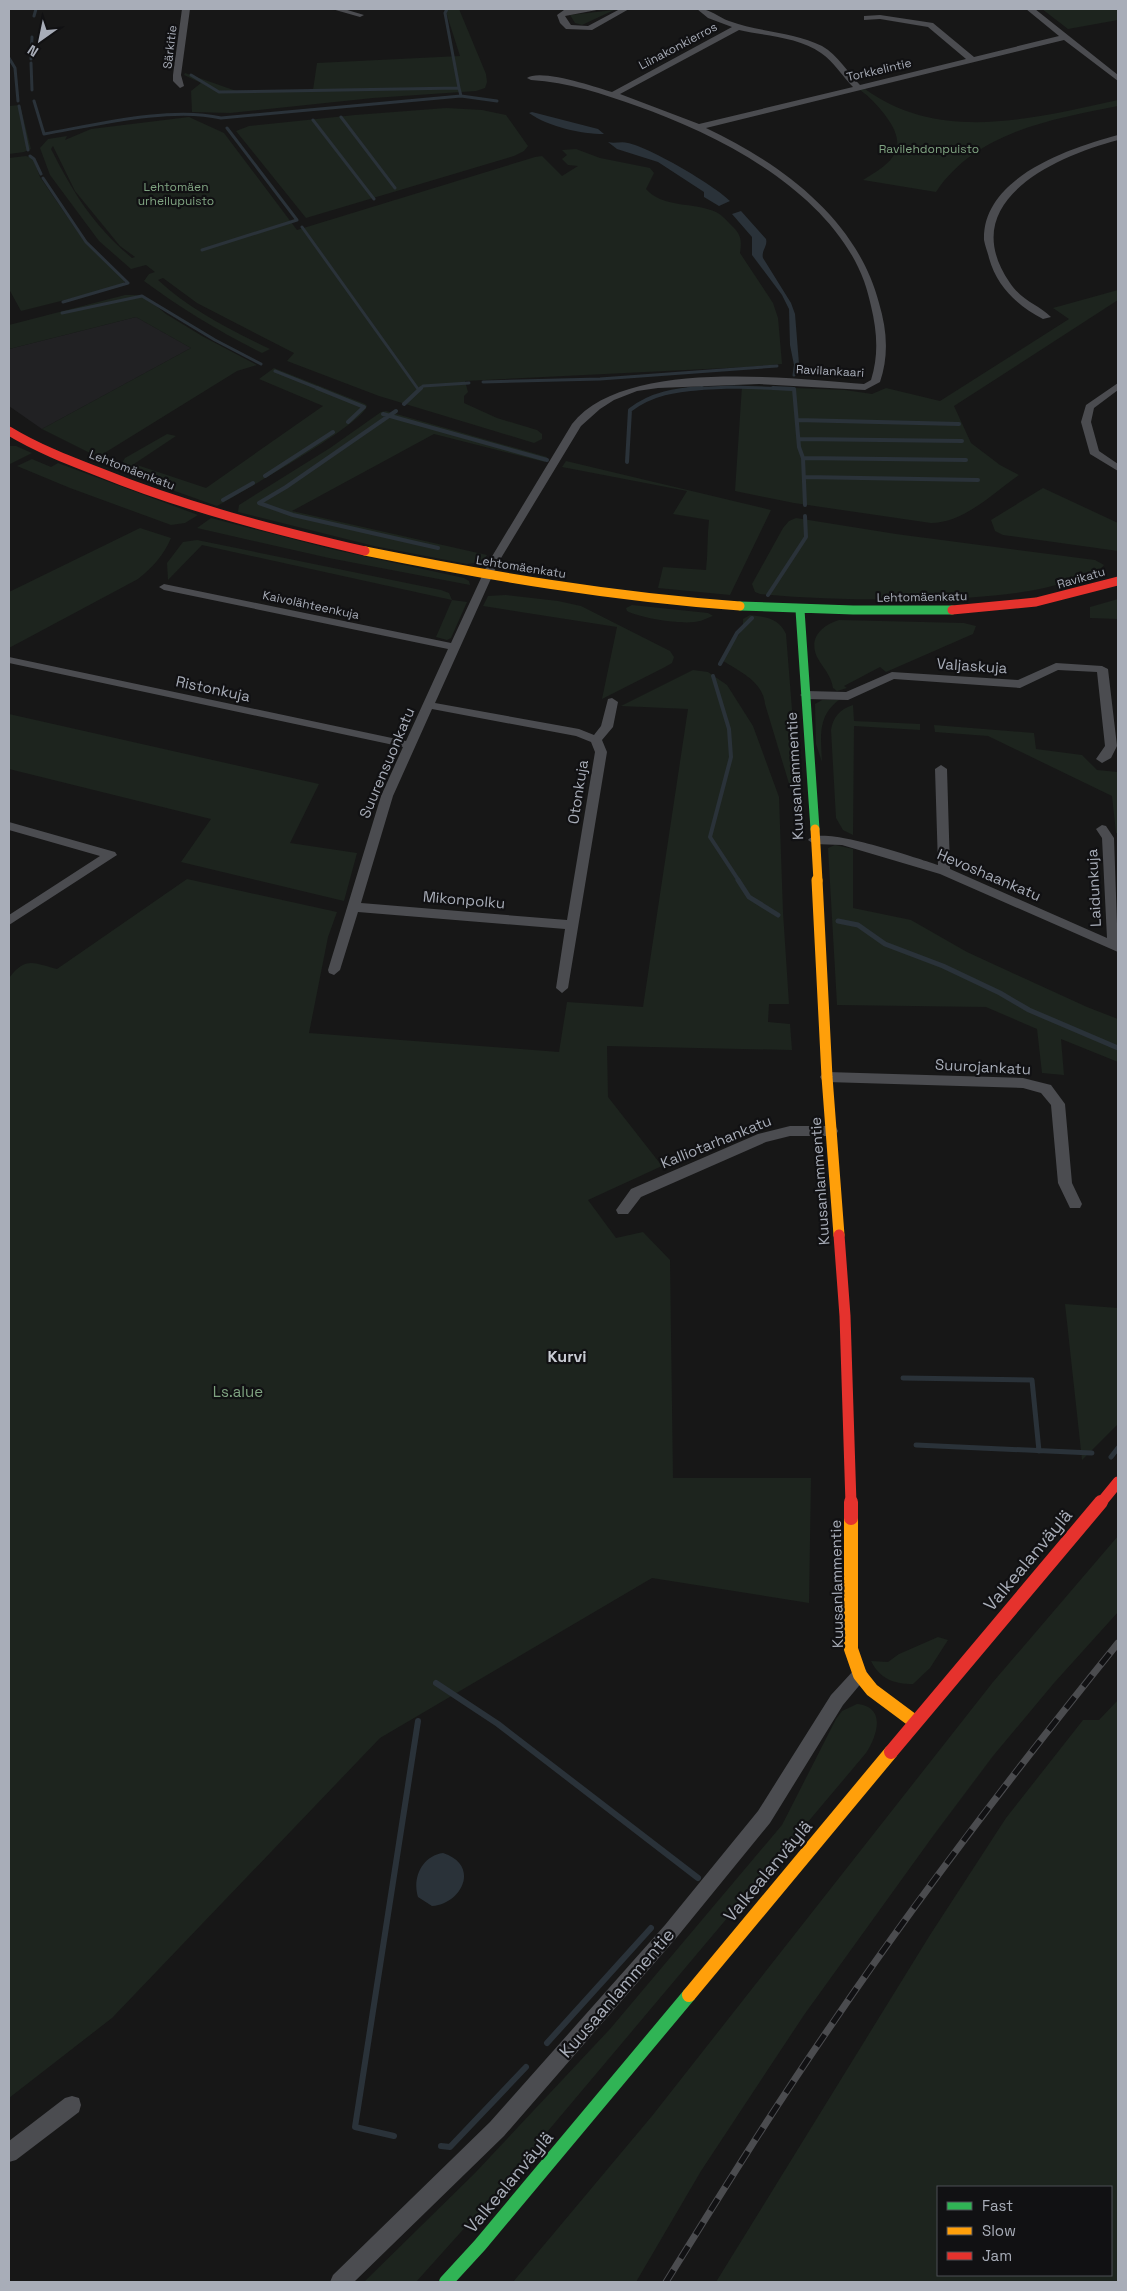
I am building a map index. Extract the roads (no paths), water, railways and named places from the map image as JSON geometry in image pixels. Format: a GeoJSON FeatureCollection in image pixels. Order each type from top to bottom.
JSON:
{"type":"FeatureCollection","features":[{"type":"Feature","properties":{"kind":"street","name":"Särkitie"},"geometry":{"type":"LineString","coordinates":[[180,86],[177,81],[186,9]]}},
{"type":"Feature","properties":{"kind":"street"},"geometry":{"type":"LineString","coordinates":[[336,9],[360,15]]}},
{"type":"Feature","properties":{"kind":"street"},"geometry":{"type":"LineString","coordinates":[[598,9],[567,12],[561,15],[561,18],[569,27],[586,29],[625,9]]}},
{"type":"Feature","properties":{"kind":"street"},"geometry":{"type":"LineString","coordinates":[[701,9],[709,15],[740,26]]}},
{"type":"Feature","properties":{"kind":"street"},"geometry":{"type":"LineString","coordinates":[[1030,9],[1118,79]]}},
{"type":"Feature","properties":{"kind":"street"},"geometry":{"type":"LineString","coordinates":[[867,18],[880,17],[930,24],[972,60]]}},
{"type":"Feature","properties":{"kind":"street","name":"Liinakonkierros"},"geometry":{"type":"LineString","coordinates":[[613,95],[740,26],[819,48],[858,87]]}},
{"type":"Feature","properties":{"kind":"street","name":"Torkkelintie"},"geometry":{"type":"LineString","coordinates":[[698,127],[1066,38]]}},
{"type":"Feature","properties":{"kind":"street"},"geometry":{"type":"LineString","coordinates":[[1107,70],[1118,68]]}},
{"type":"Feature","properties":{"kind":"street","name":"Ravilankaari"},"geometry":{"type":"LineString","coordinates":[[487,576],[502,547],[577,424],[592,409],[611,398],[635,389],[678,383],[768,380],[865,387],[875,382],[882,349],[878,305],[864,270],[846,239],[822,211],[775,171],[743,150],[698,127],[613,95],[563,82],[531,78]]}},
{"type":"Feature","properties":{"kind":"street"},"geometry":{"type":"LineString","coordinates":[[1046,317],[1026,307],[1014,295],[1000,275],[990,249],[989,236],[993,216],[1011,188],[1029,172],[1082,147],[1118,138]]}},
{"type":"Feature","properties":{"kind":"street"},"geometry":{"type":"LineString","coordinates":[[1118,386],[1089,407],[1086,422],[1088,438],[1094,452],[1099,458],[1118,468]]}},
{"type":"Feature","properties":{"kind":"street","name":"Lehtomäenkatu"},"geometry":{"type":"LineString","coordinates":[[10,434],[90,470],[228,518],[366,551],[487,576],[632,596],[800,610],[958,610],[1004,608],[1051,600]]}},
{"type":"Feature","properties":{"kind":"street","name":"Suurensuonkatu"},"geometry":{"type":"LineString","coordinates":[[334,970],[387,796],[429,705],[453,647],[487,576]]}},
{"type":"Feature","properties":{"kind":"street","name":"Ravikatu"},"geometry":{"type":"LineString","coordinates":[[1051,600],[1118,581]]}},
{"type":"Feature","properties":{"kind":"street","name":"Kaivolähteenkuja"},"geometry":{"type":"LineString","coordinates":[[164,587],[453,647]]}},
{"type":"Feature","properties":{"kind":"street","name":"Kuusanlammentie"},"geometry":{"type":"LineString","coordinates":[[800,610],[827,1077],[845,1325],[851,1497],[851,1649],[860,1675],[872,1690],[916,1722]]}},
{"type":"Feature","properties":{"kind":"street","name":"Ristonkuja"},"geometry":{"type":"LineString","coordinates":[[9,660],[410,745]]}},
{"type":"Feature","properties":{"kind":"street","name":"Valjaskuja"},"geometry":{"type":"LineString","coordinates":[[806,696],[848,696],[892,675],[1020,684],[1056,666],[1102,669],[1111,746],[1108,755],[1102,759]]}},
{"type":"Feature","properties":{"kind":"street"},"geometry":{"type":"LineString","coordinates":[[596,740],[608,727],[612,702]]}},
{"type":"Feature","properties":{"kind":"street","name":"Otonkuja"},"geometry":{"type":"LineString","coordinates":[[429,705],[579,733],[596,740],[601,752],[562,988]]}},
{"type":"Feature","properties":{"kind":"street"},"geometry":{"type":"LineString","coordinates":[[941,769],[944,871]]}},
{"type":"Feature","properties":{"kind":"street"},"geometry":{"type":"LineString","coordinates":[[9,826],[111,855],[9,921]]}},
{"type":"Feature","properties":{"kind":"street","name":"Laidunkuja"},"geometry":{"type":"LineString","coordinates":[[1102,829],[1108,838],[1116,947]]}},
{"type":"Feature","properties":{"kind":"street","name":"Hevoshaankatu"},"geometry":{"type":"LineString","coordinates":[[814,840],[842,842],[944,871],[1116,947]]}},
{"type":"Feature","properties":{"kind":"street","name":"Mikonpolku"},"geometry":{"type":"LineString","coordinates":[[352,907],[573,925]]}},
{"type":"Feature","properties":{"kind":"street","name":"Suurojankatu"},"geometry":{"type":"LineString","coordinates":[[827,1077],[1023,1083],[1046,1089],[1058,1104],[1065,1183],[1075,1204]]}},
{"type":"Feature","properties":{"kind":"street","name":"Kalliotarhankatu"},"geometry":{"type":"LineString","coordinates":[[623,1210],[636,1193],[763,1138],[790,1131],[831,1131]]}},
{"type":"Feature","properties":{"kind":"street","name":"Valkealanväylä"},"geometry":{"type":"LineString","coordinates":[[446,2282],[480,2245],[1118,1482]]}},
{"type":"Feature","properties":{"kind":"street","name":"Kuusaanlammentie"},"geometry":{"type":"LineString","coordinates":[[340,2282],[497,2129],[671,1932],[764,1817],[837,1700],[860,1675]]}},
{"type":"Feature","properties":{"kind":"street"},"geometry":{"type":"LineString","coordinates":[[9,2153],[72,2105]]}},
{"type":"Feature","properties":{"kind":"waterway"},"geometry":{"type":"LineString","coordinates":[[34,16],[36,9]]}},
{"type":"Feature","properties":{"kind":"waterway"},"geometry":{"type":"LineString","coordinates":[[447,9],[445,13],[459,88]]}},
{"type":"Feature","properties":{"kind":"waterway"},"geometry":{"type":"LineString","coordinates":[[31,59],[32,37]]}},
{"type":"Feature","properties":{"kind":"waterway"},"geometry":{"type":"LineString","coordinates":[[9,58],[15,68],[18,101]]}},
{"type":"Feature","properties":{"kind":"waterway"},"geometry":{"type":"LineString","coordinates":[[31,63],[32,90]]}},
{"type":"Feature","properties":{"kind":"waterway"},"geometry":{"type":"LineString","coordinates":[[191,75],[219,92],[459,88]]}},
{"type":"Feature","properties":{"kind":"waterway"},"geometry":{"type":"LineString","coordinates":[[459,88],[461,96]]}},
{"type":"Feature","properties":{"kind":"waterway"},"geometry":{"type":"LineString","coordinates":[[34,101],[44,134],[156,115],[201,115],[221,118],[461,96]]}},
{"type":"Feature","properties":{"kind":"waterway"},"geometry":{"type":"LineString","coordinates":[[461,96],[497,101]]}},
{"type":"Feature","properties":{"kind":"waterway"},"geometry":{"type":"LineString","coordinates":[[19,106],[28,150]]}},
{"type":"Feature","properties":{"kind":"waterway"},"geometry":{"type":"LineString","coordinates":[[341,117],[395,188]]}},
{"type":"Feature","properties":{"kind":"waterway"},"geometry":{"type":"LineString","coordinates":[[313,120],[374,199]]}},
{"type":"Feature","properties":{"kind":"waterway"},"geometry":{"type":"LineString","coordinates":[[202,250],[297,220],[227,128]]}},
{"type":"Feature","properties":{"kind":"waterway"},"geometry":{"type":"LineString","coordinates":[[30,156],[34,159],[41,174]]}},
{"type":"Feature","properties":{"kind":"waterway"},"geometry":{"type":"LineString","coordinates":[[43,178],[86,242],[128,283],[63,302]]}},
{"type":"Feature","properties":{"kind":"waterway"},"geometry":{"type":"LineString","coordinates":[[302,227],[418,389]]}},
{"type":"Feature","properties":{"kind":"waterway"},"geometry":{"type":"LineString","coordinates":[[62,313],[142,296],[215,340],[261,364]]}},
{"type":"Feature","properties":{"kind":"waterway"},"geometry":{"type":"LineString","coordinates":[[794,375],[796,361]]}},
{"type":"Feature","properties":{"kind":"waterway"},"geometry":{"type":"LineString","coordinates":[[483,382],[600,379],[777,366]]}},
{"type":"Feature","properties":{"kind":"waterway"},"geometry":{"type":"LineString","coordinates":[[275,371],[320,389]]}},
{"type":"Feature","properties":{"kind":"waterway"},"geometry":{"type":"LineString","coordinates":[[421,388],[423,386],[469,383]]}},
{"type":"Feature","properties":{"kind":"waterway"},"geometry":{"type":"LineString","coordinates":[[696,389],[732,387],[794,389]]}},
{"type":"Feature","properties":{"kind":"waterway"},"geometry":{"type":"LineString","coordinates":[[317,388],[364,407],[348,422]]}},
{"type":"Feature","properties":{"kind":"waterway"},"geometry":{"type":"LineString","coordinates":[[404,404],[421,388]]}},
{"type":"Feature","properties":{"kind":"waterway"},"geometry":{"type":"LineString","coordinates":[[696,389],[702,388]]}},
{"type":"Feature","properties":{"kind":"waterway"},"geometry":{"type":"LineString","coordinates":[[773,388],[794,389]]}},
{"type":"Feature","properties":{"kind":"waterway"},"geometry":{"type":"LineString","coordinates":[[688,389],[696,389]]}},
{"type":"Feature","properties":{"kind":"waterway"},"geometry":{"type":"LineString","coordinates":[[627,462],[630,410],[656,396],[674,391],[696,389]]}},
{"type":"Feature","properties":{"kind":"waterway"},"geometry":{"type":"LineString","coordinates":[[794,389],[799,447],[803,458]]}},
{"type":"Feature","properties":{"kind":"waterway"},"geometry":{"type":"LineString","coordinates":[[389,416],[396,411]]}},
{"type":"Feature","properties":{"kind":"waterway"},"geometry":{"type":"LineString","coordinates":[[383,414],[389,416]]}},
{"type":"Feature","properties":{"kind":"waterway"},"geometry":{"type":"LineString","coordinates":[[389,416],[547,460]]}},
{"type":"Feature","properties":{"kind":"waterway"},"geometry":{"type":"LineString","coordinates":[[389,416],[286,487],[259,503],[293,515],[438,548]]}},
{"type":"Feature","properties":{"kind":"waterway"},"geometry":{"type":"LineString","coordinates":[[797,420],[959,424]]}},
{"type":"Feature","properties":{"kind":"waterway"},"geometry":{"type":"LineString","coordinates":[[265,476],[333,432]]}},
{"type":"Feature","properties":{"kind":"waterway"},"geometry":{"type":"LineString","coordinates":[[800,439],[962,441]]}},
{"type":"Feature","properties":{"kind":"waterway"},"geometry":{"type":"LineString","coordinates":[[803,458],[966,460]]}},
{"type":"Feature","properties":{"kind":"waterway"},"geometry":{"type":"LineString","coordinates":[[803,458],[805,505]]}},
{"type":"Feature","properties":{"kind":"waterway"},"geometry":{"type":"LineString","coordinates":[[804,477],[978,480]]}},
{"type":"Feature","properties":{"kind":"waterway"},"geometry":{"type":"LineString","coordinates":[[223,500],[253,483]]}},
{"type":"Feature","properties":{"kind":"waterway"},"geometry":{"type":"LineString","coordinates":[[768,595],[806,537],[805,516]]}},
{"type":"Feature","properties":{"kind":"waterway"},"geometry":{"type":"LineString","coordinates":[[720,664],[737,633],[752,618]]}},
{"type":"Feature","properties":{"kind":"waterway"},"geometry":{"type":"LineString","coordinates":[[713,676],[729,729],[731,757],[710,837],[739,881]]}},
{"type":"Feature","properties":{"kind":"waterway"},"geometry":{"type":"LineString","coordinates":[[738,880],[749,897],[778,915]]}},
{"type":"Feature","properties":{"kind":"waterway"},"geometry":{"type":"LineString","coordinates":[[838,921],[858,925],[885,944],[943,966],[1000,993],[1029,1010],[1118,1048]]}},
{"type":"Feature","properties":{"kind":"waterway"},"geometry":{"type":"LineString","coordinates":[[903,1378],[1032,1380],[1039,1451]]}},
{"type":"Feature","properties":{"kind":"waterway"},"geometry":{"type":"LineString","coordinates":[[916,1445],[1039,1451]]}},
{"type":"Feature","properties":{"kind":"waterway"},"geometry":{"type":"LineString","coordinates":[[1111,1457],[1118,1448]]}},
{"type":"Feature","properties":{"kind":"waterway"},"geometry":{"type":"LineString","coordinates":[[1039,1451],[1092,1453]]}},
{"type":"Feature","properties":{"kind":"waterway"},"geometry":{"type":"LineString","coordinates":[[436,1683],[498,1724],[698,1878]]}},
{"type":"Feature","properties":{"kind":"waterway"},"geometry":{"type":"LineString","coordinates":[[394,2136],[355,2127],[418,1721]]}},
{"type":"Feature","properties":{"kind":"waterway"},"geometry":{"type":"LineString","coordinates":[[547,2043],[651,1928]]}},
{"type":"Feature","properties":{"kind":"waterway"},"geometry":{"type":"LineString","coordinates":[[441,2146],[450,2147],[526,2067]]}},
{"type":"Feature","properties":{"kind":"railway"},"geometry":{"type":"LineString","coordinates":[[666,2282],[768,2120],[866,1975],[971,1831],[1118,1643]]}},
{"type":"Feature","properties":{"kind":"district","name":"Kurvi"},"geometry":{"type":"Point","coordinates":[567,1356]}},
{"type":"Feature","properties":{"kind":"park label","name":"Ravilehdonpuisto"},"geometry":{"type":"Point","coordinates":[929,149]}},
{"type":"Feature","properties":{"kind":"park label","name":"Lehtomäen urheilupuisto"},"geometry":{"type":"Point","coordinates":[176,194]}},
{"type":"Feature","properties":{"kind":"park label","name":"Ls.alue"},"geometry":{"type":"Point","coordinates":[238,1392]}}]}
